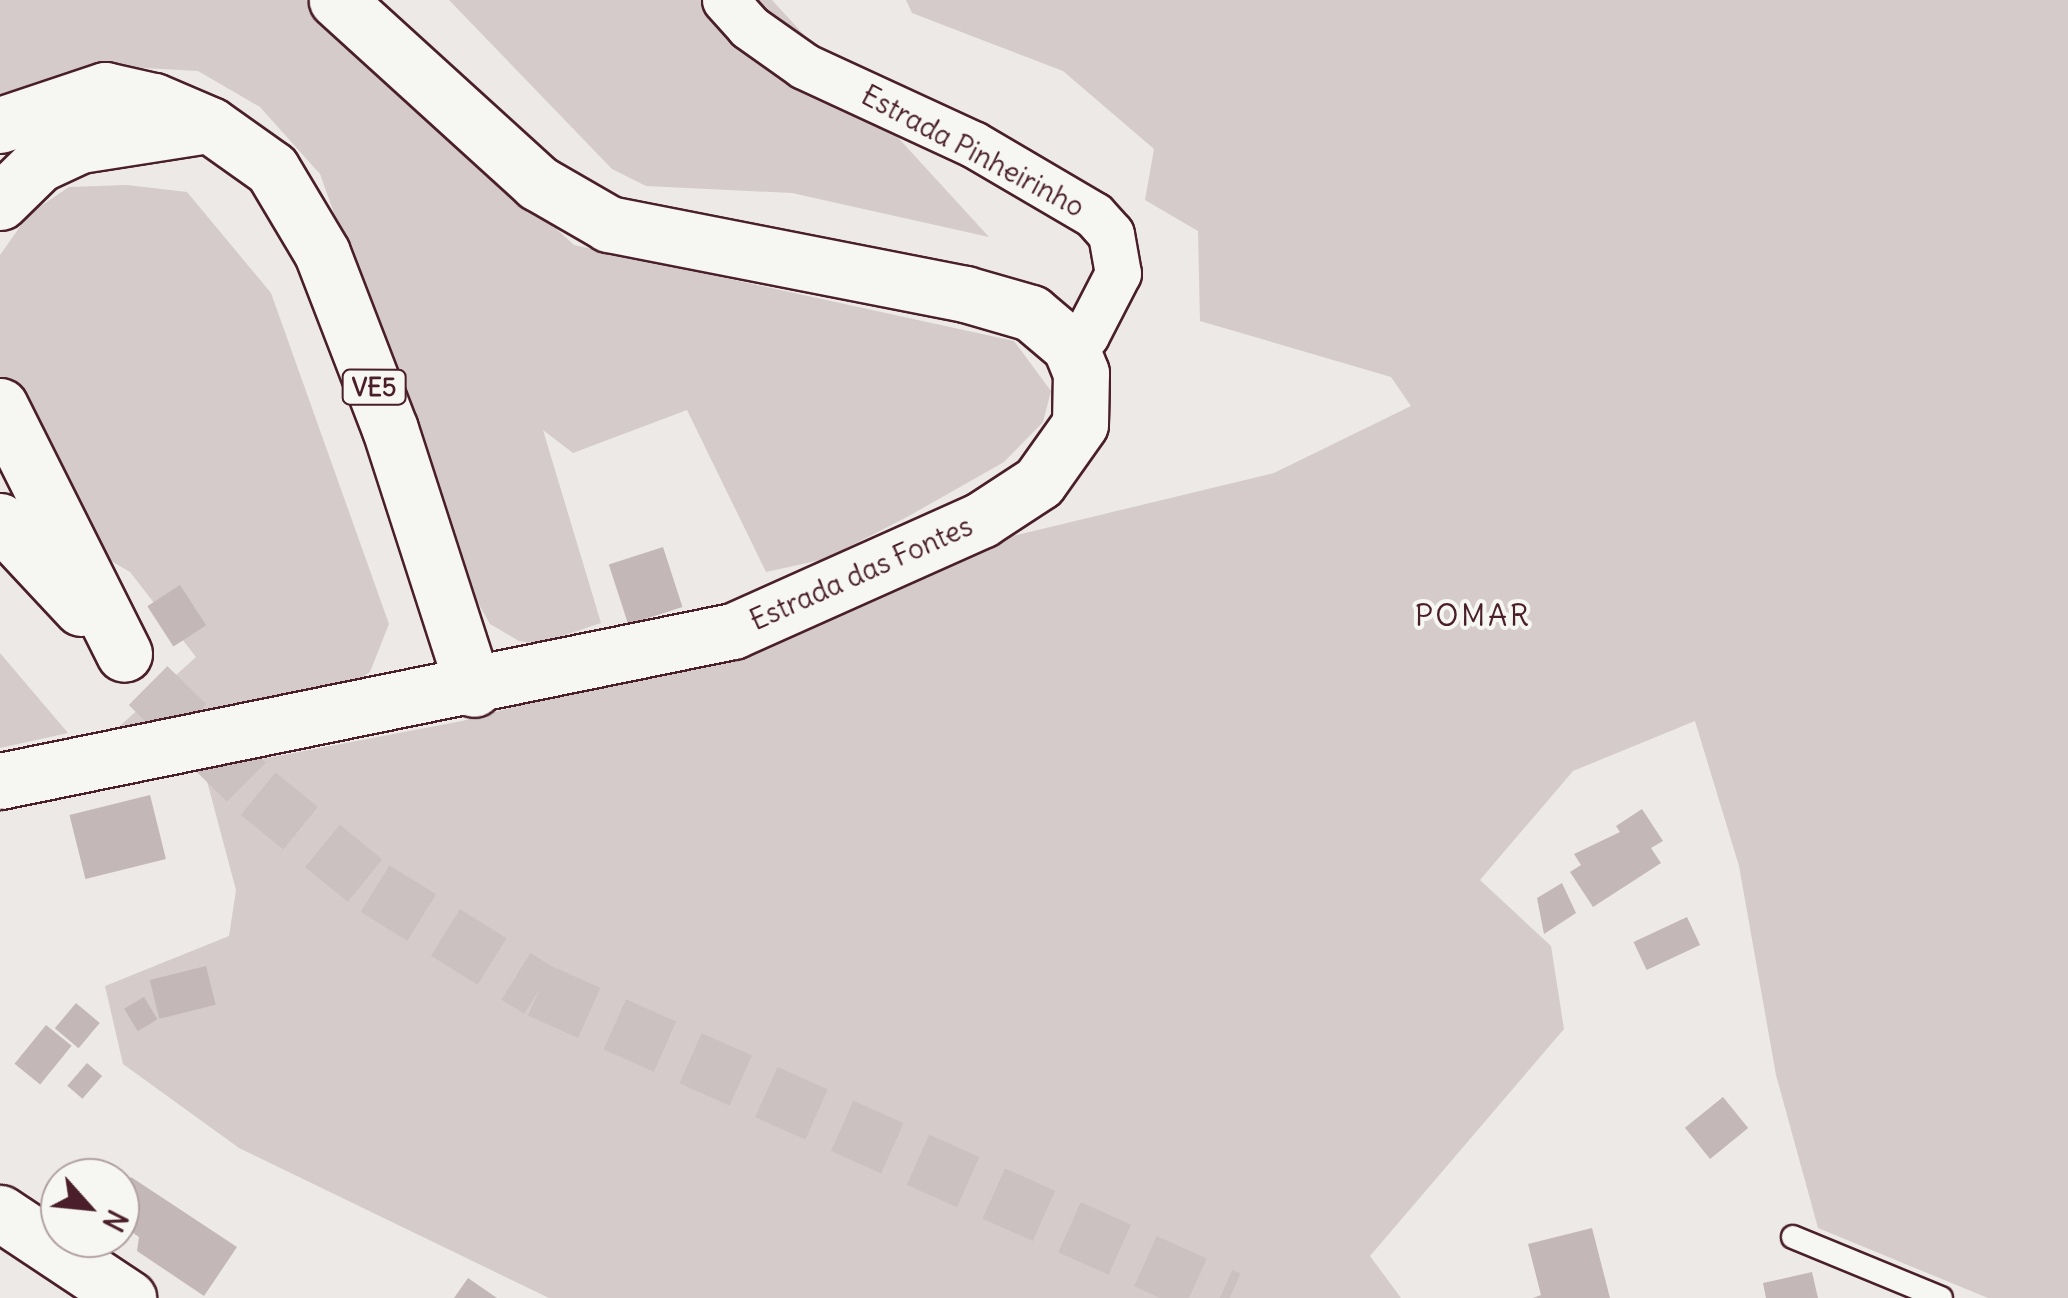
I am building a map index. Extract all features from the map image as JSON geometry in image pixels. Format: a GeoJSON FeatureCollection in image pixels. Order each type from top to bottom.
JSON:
{"type":"FeatureCollection","features":[{"type":"Feature","properties":{"kind":"street"},"geometry":{"type":"LineString","coordinates":[[336,0],[538,183],[608,224],[1000,301],[1031,313],[1070,346]]}},
{"type":"Feature","properties":{"kind":"street","name":"Estrada Pinheirinho"},"geometry":{"type":"LineString","coordinates":[[725,0],[749,27],[804,66],[973,144],[1094,214],[1111,234],[1118,273],[1086,334],[1070,346]]}},
{"type":"Feature","properties":{"kind":"street","name":"VE5"},"geometry":{"type":"LineString","coordinates":[[0,124],[105,90],[154,101],[210,125],[272,169],[322,253],[390,429],[474,688]]}},
{"type":"Feature","properties":{"kind":"street"},"geometry":{"type":"LineString","coordinates":[[0,202],[39,164],[80,146],[210,125]]}},
{"type":"Feature","properties":{"kind":"street","name":"Estrada das Fontes"},"geometry":{"type":"LineString","coordinates":[[0,781],[474,688],[734,632],[981,520],[1039,482],[1080,424],[1081,373],[1070,346]]}},
{"type":"Feature","properties":{"kind":"street"},"geometry":{"type":"LineString","coordinates":[[0,406],[136,669]]}},
{"type":"Feature","properties":{"kind":"street"},"geometry":{"type":"LineString","coordinates":[[0,468],[136,669]]}},
{"type":"Feature","properties":{"kind":"street"},"geometry":{"type":"LineString","coordinates":[[0,521],[136,669]]}},
{"type":"Feature","properties":{"kind":"street"},"geometry":{"type":"LineString","coordinates":[[0,556],[136,669]]}},
{"type":"Feature","properties":{"kind":"street"},"geometry":{"type":"LineString","coordinates":[[0,1212],[128,1298]]}},
{"type":"Feature","properties":{"kind":"lane"},"geometry":{"type":"LineString","coordinates":[[1793,1237],[1877,1288],[1941,1298]]}},
{"type":"Feature","properties":{"kind":"shaded area"},"geometry":{"type":"Polygon","coordinates":[[[0,0],[306,0],[574,245],[1014,341],[1051,391],[1043,422],[1004,462],[907,517],[825,559],[766,572],[687,410],[573,453],[543,430],[601,623],[538,644],[519,641],[490,624],[467,584],[320,174],[260,107],[198,71],[126,67],[0,97],[0,0]]]}},
{"type":"Feature","properties":{"kind":"shaded area"},"geometry":{"type":"Polygon","coordinates":[[[449,0],[772,0],[989,237],[792,193],[646,186],[612,169],[449,0]]]}},
{"type":"Feature","properties":{"kind":"shaded area"},"geometry":{"type":"Polygon","coordinates":[[[906,0],[2068,0],[2068,1298],[1988,1298],[1818,1228],[1776,1075],[1739,866],[1695,721],[1573,771],[1480,880],[1551,946],[1564,1029],[1370,1256],[1401,1298],[549,1298],[239,1148],[123,1064],[105,986],[229,936],[236,890],[204,770],[462,721],[789,632],[984,543],[1274,473],[1411,406],[1391,377],[1200,321],[1198,231],[1145,200],[1154,149],[1063,71],[912,13],[906,0]]]}},
{"type":"Feature","properties":{"kind":"shaded area"},"geometry":{"type":"Polygon","coordinates":[[[127,185],[187,192],[271,293],[389,624],[370,672],[339,692],[111,734],[196,657],[130,572],[79,542],[0,384],[0,255],[29,214],[69,187],[127,185]]]}},
{"type":"Feature","properties":{"kind":"shaded area"},"geometry":{"type":"Polygon","coordinates":[[[0,653],[68,733],[0,748],[0,653]]]}},
{"type":"Feature","properties":{"kind":"building"},"geometry":{"type":"Polygon","coordinates":[[[663,547],[682,607],[628,625],[609,565],[663,547]]]}},
{"type":"Feature","properties":{"kind":"building"},"geometry":{"type":"Polygon","coordinates":[[[180,585],[206,625],[173,646],[147,606],[180,585]]]}},
{"type":"Feature","properties":{"kind":"building"},"geometry":{"type":"Polygon","coordinates":[[[150,795],[166,859],[85,879],[69,815],[150,795]]]}},
{"type":"Feature","properties":{"kind":"building"},"geometry":{"type":"Polygon","coordinates":[[[1642,809],[1663,841],[1651,848],[1661,863],[1593,907],[1570,872],[1581,865],[1574,854],[1620,832],[1616,826],[1642,809]]]}},
{"type":"Feature","properties":{"kind":"building"},"geometry":{"type":"Polygon","coordinates":[[[1562,883],[1576,913],[1544,934],[1537,898],[1562,883]]]}},
{"type":"Feature","properties":{"kind":"building"},"geometry":{"type":"Polygon","coordinates":[[[1687,917],[1700,945],[1647,970],[1634,942],[1687,917]]]}},
{"type":"Feature","properties":{"kind":"building"},"geometry":{"type":"Polygon","coordinates":[[[206,966],[216,1005],[159,1019],[150,980],[206,966]]]}},
{"type":"Feature","properties":{"kind":"building"},"geometry":{"type":"Polygon","coordinates":[[[144,997],[157,1019],[138,1031],[124,1009],[144,997]]]}},
{"type":"Feature","properties":{"kind":"building"},"geometry":{"type":"Polygon","coordinates":[[[76,1003],[100,1023],[79,1048],[55,1028],[76,1003]]]}},
{"type":"Feature","properties":{"kind":"building"},"geometry":{"type":"Polygon","coordinates":[[[46,1025],[72,1046],[40,1085],[15,1064],[46,1025]]]}},
{"type":"Feature","properties":{"kind":"building"},"geometry":{"type":"Polygon","coordinates":[[[87,1063],[102,1076],[82,1099],[67,1086],[87,1063]]]}},
{"type":"Feature","properties":{"kind":"building"},"geometry":{"type":"Polygon","coordinates":[[[1723,1097],[1748,1128],[1710,1159],[1685,1128],[1723,1097]]]}},
{"type":"Feature","properties":{"kind":"building"},"geometry":{"type":"Polygon","coordinates":[[[140,1183],[237,1247],[204,1296],[140,1253],[140,1183]]]}},
{"type":"Feature","properties":{"kind":"building"},"geometry":{"type":"Polygon","coordinates":[[[1592,1228],[1610,1298],[1533,1298],[1541,1295],[1528,1244],[1592,1228]]]}},
{"type":"Feature","properties":{"kind":"building"},"geometry":{"type":"Polygon","coordinates":[[[1812,1272],[1818,1298],[1766,1298],[1763,1283],[1812,1272]]]}},
{"type":"Feature","properties":{"kind":"building"},"geometry":{"type":"Polygon","coordinates":[[[468,1278],[497,1298],[454,1298],[468,1278]]]}},
{"type":"Feature","properties":{"kind":"tunnel"},"geometry":{"type":"LineString","coordinates":[[148,685],[258,793],[375,888],[539,990],[1229,1298]]}},
{"type":"Feature","properties":{"kind":"district","name":"POMAR"},"geometry":{"type":"Point","coordinates":[1473,615]}}]}
